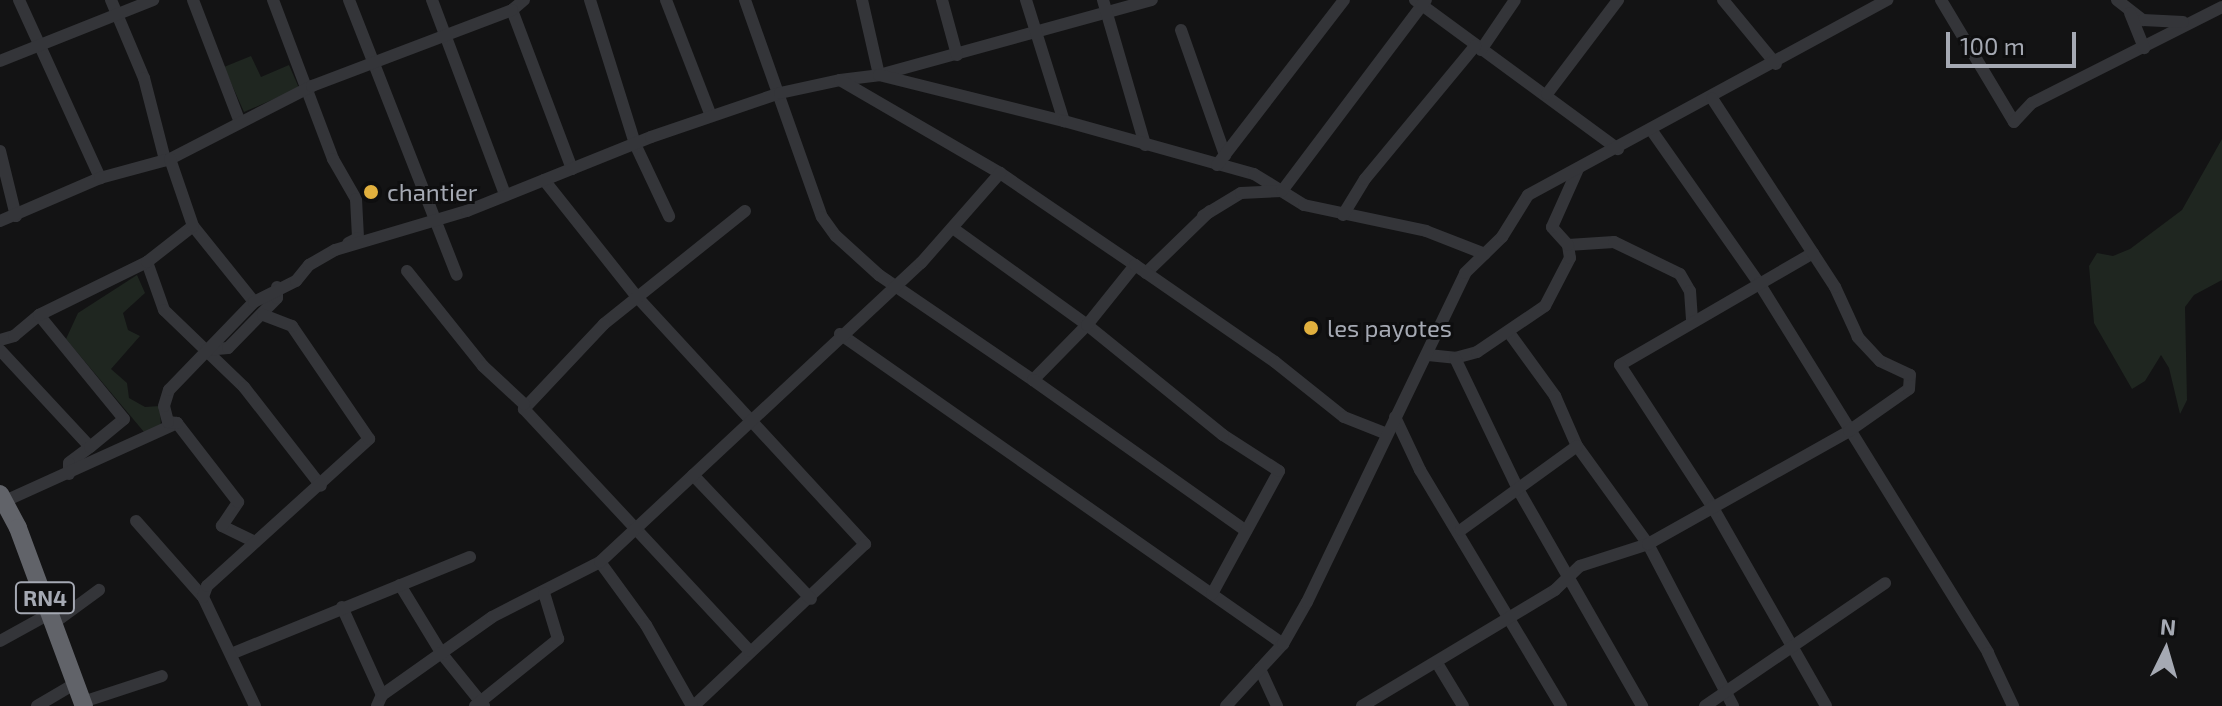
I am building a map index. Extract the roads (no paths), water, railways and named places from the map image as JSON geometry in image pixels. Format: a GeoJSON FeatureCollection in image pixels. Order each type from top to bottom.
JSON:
{"type":"FeatureCollection","features":[{"type":"Feature","properties":{"kind":"highway","name":"RN4"},"geometry":{"type":"LineString","coordinates":[[2,497],[84,704]]}},
{"type":"Feature","properties":{"kind":"street"},"geometry":{"type":"LineString","coordinates":[[19,0],[100,178]]}},
{"type":"Feature","properties":{"kind":"street"},"geometry":{"type":"LineString","coordinates":[[111,0],[144,78],[168,159],[193,226],[254,302]]}},
{"type":"Feature","properties":{"kind":"street"},"geometry":{"type":"LineString","coordinates":[[0,61],[153,0]]}},
{"type":"Feature","properties":{"kind":"street"},"geometry":{"type":"LineString","coordinates":[[193,0],[239,120]]}},
{"type":"Feature","properties":{"kind":"street"},"geometry":{"type":"LineString","coordinates":[[255,542],[222,526],[238,502],[177,423],[168,422],[165,396],[254,302],[277,287],[296,281],[309,265],[358,238],[356,199],[333,159],[273,0]]}},
{"type":"Feature","properties":{"kind":"street"},"geometry":{"type":"LineString","coordinates":[[349,0],[432,221],[457,275]]}},
{"type":"Feature","properties":{"kind":"street"},"geometry":{"type":"LineString","coordinates":[[432,0],[442,36],[505,194]]}},
{"type":"Feature","properties":{"kind":"street"},"geometry":{"type":"LineString","coordinates":[[0,221],[100,178],[168,159],[239,120],[371,61],[512,10],[524,0]]}},
{"type":"Feature","properties":{"kind":"street"},"geometry":{"type":"LineString","coordinates":[[590,0],[635,144],[669,216]]}},
{"type":"Feature","properties":{"kind":"street"},"geometry":{"type":"LineString","coordinates":[[666,0],[711,116]]}},
{"type":"Feature","properties":{"kind":"street"},"geometry":{"type":"LineString","coordinates":[[745,0],[822,217],[836,236],[896,286],[1246,531]]}},
{"type":"Feature","properties":{"kind":"street"},"geometry":{"type":"LineString","coordinates":[[862,0],[879,75]]}},
{"type":"Feature","properties":{"kind":"street"},"geometry":{"type":"LineString","coordinates":[[942,0],[957,55]]}},
{"type":"Feature","properties":{"kind":"street"},"geometry":{"type":"LineString","coordinates":[[1026,0],[1064,121]]}},
{"type":"Feature","properties":{"kind":"street"},"geometry":{"type":"LineString","coordinates":[[335,250],[432,221],[780,93],[879,75],[1036,33],[1104,7],[1152,0]]}},
{"type":"Feature","properties":{"kind":"street"},"geometry":{"type":"LineString","coordinates":[[1221,160],[1344,0]]}},
{"type":"Feature","properties":{"kind":"street"},"geometry":{"type":"LineString","coordinates":[[1343,215],[1365,179],[1478,48],[1515,0]]}},
{"type":"Feature","properties":{"kind":"street"},"geometry":{"type":"LineString","coordinates":[[1547,94],[1618,0]]}},
{"type":"Feature","properties":{"kind":"street"},"geometry":{"type":"LineString","coordinates":[[1723,0],[1776,64]]}},
{"type":"Feature","properties":{"kind":"street"},"geometry":{"type":"LineString","coordinates":[[1226,706],[1283,644],[1428,355],[1465,273],[1485,254],[1533,190],[1652,131],[1887,0]]}},
{"type":"Feature","properties":{"kind":"street"},"geometry":{"type":"LineString","coordinates":[[1941,0],[2014,122],[2032,103],[2144,48],[2218,5]]}},
{"type":"Feature","properties":{"kind":"street"},"geometry":{"type":"LineString","coordinates":[[2117,0],[2143,20],[2190,21]]}},
{"type":"Feature","properties":{"kind":"street"},"geometry":{"type":"LineString","coordinates":[[1282,191],[1421,2],[1478,48],[1547,94],[1618,149]]}},
{"type":"Feature","properties":{"kind":"street"},"geometry":{"type":"LineString","coordinates":[[1104,7],[1145,145]]}},
{"type":"Feature","properties":{"kind":"street"},"geometry":{"type":"LineString","coordinates":[[512,10],[572,169]]}},
{"type":"Feature","properties":{"kind":"street"},"geometry":{"type":"LineString","coordinates":[[2130,13],[2144,48]]}},
{"type":"Feature","properties":{"kind":"street"},"geometry":{"type":"LineString","coordinates":[[1181,30],[1221,160]]}},
{"type":"Feature","properties":{"kind":"street"},"geometry":{"type":"LineString","coordinates":[[879,75],[1064,121],[1145,145],[1221,160],[1254,174],[1295,202],[1426,231],[1485,254]]}},
{"type":"Feature","properties":{"kind":"street"},"geometry":{"type":"LineString","coordinates":[[840,80],[1000,173],[1275,362],[1344,417],[1387,434]]}},
{"type":"Feature","properties":{"kind":"street"},"geometry":{"type":"LineString","coordinates":[[1369,704],[1555,590],[1568,576],[1599,556],[1648,544],[1849,431],[1909,389],[1911,379],[1880,361],[1858,337],[1813,253],[1712,98]]}},
{"type":"Feature","properties":{"kind":"street"},"geometry":{"type":"LineString","coordinates":[[1652,131],[1759,283],[1988,653],[2013,706]]}},
{"type":"Feature","properties":{"kind":"street"},"geometry":{"type":"LineString","coordinates":[[0,151],[16,216]]}},
{"type":"Feature","properties":{"kind":"street"},"geometry":{"type":"LineString","coordinates":[[1428,355],[1455,358],[1510,334],[1536,316],[1553,295],[1570,258],[1568,245],[1552,227],[1578,169]]}},
{"type":"Feature","properties":{"kind":"street"},"geometry":{"type":"LineString","coordinates":[[342,607],[379,701],[492,617],[600,562],[752,422],[840,334],[896,286],[954,229],[1000,173]]}},
{"type":"Feature","properties":{"kind":"street"},"geometry":{"type":"LineString","coordinates":[[1146,273],[1203,216],[1254,174]]}},
{"type":"Feature","properties":{"kind":"street"},"geometry":{"type":"LineString","coordinates":[[544,180],[638,298],[865,544],[811,599],[749,650],[694,706],[600,562]]}},
{"type":"Feature","properties":{"kind":"street"},"geometry":{"type":"LineString","coordinates":[[1203,216],[1241,193],[1282,191]]}},
{"type":"Feature","properties":{"kind":"street"},"geometry":{"type":"LineString","coordinates":[[524,404],[580,345],[745,211]]}},
{"type":"Feature","properties":{"kind":"street"},"geometry":{"type":"LineString","coordinates":[[0,340],[14,336],[39,315],[147,262],[193,226]]}},
{"type":"Feature","properties":{"kind":"street"},"geometry":{"type":"LineString","coordinates":[[954,229],[1087,325],[1223,435],[1273,462],[1279,480],[1246,531],[1212,594]]}},
{"type":"Feature","properties":{"kind":"street"},"geometry":{"type":"LineString","coordinates":[[1568,245],[1614,242],[1680,274],[1690,291],[1692,322]]}},
{"type":"Feature","properties":{"kind":"street"},"geometry":{"type":"LineString","coordinates":[[1813,253],[1620,365],[1712,506],[1791,651],[1826,706]]}},
{"type":"Feature","properties":{"kind":"street"},"geometry":{"type":"LineString","coordinates":[[147,262],[164,310],[244,387],[321,486]]}},
{"type":"Feature","properties":{"kind":"street"},"geometry":{"type":"LineString","coordinates":[[1033,380],[1087,325],[1135,265]]}},
{"type":"Feature","properties":{"kind":"street"},"geometry":{"type":"LineString","coordinates":[[407,271],[483,366],[524,404],[526,414],[637,526],[749,650]]}},
{"type":"Feature","properties":{"kind":"street"},"geometry":{"type":"LineString","coordinates":[[207,351],[224,350],[263,315],[279,296],[277,287]]}},
{"type":"Feature","properties":{"kind":"street"},"geometry":{"type":"LineString","coordinates":[[39,315],[124,419],[69,463],[69,474]]}},
{"type":"Feature","properties":{"kind":"street"},"geometry":{"type":"LineString","coordinates":[[203,597],[207,586],[321,486],[335,468],[367,445],[367,434],[292,326],[263,315]]}},
{"type":"Feature","properties":{"kind":"street"},"geometry":{"type":"LineString","coordinates":[[840,334],[1283,644]]}},
{"type":"Feature","properties":{"kind":"street"},"geometry":{"type":"LineString","coordinates":[[1510,334],[1555,396],[1577,446],[1648,544],[1733,706]]}},
{"type":"Feature","properties":{"kind":"street"},"geometry":{"type":"LineString","coordinates":[[0,350],[90,447]]}},
{"type":"Feature","properties":{"kind":"street"},"geometry":{"type":"LineString","coordinates":[[1455,358],[1519,491],[1642,706]]}},
{"type":"Feature","properties":{"kind":"street"},"geometry":{"type":"LineString","coordinates":[[1395,417],[1420,470],[1461,530],[1561,706]]}},
{"type":"Feature","properties":{"kind":"street"},"geometry":{"type":"LineString","coordinates":[[2,497],[69,474],[177,423]]}},
{"type":"Feature","properties":{"kind":"street"},"geometry":{"type":"LineString","coordinates":[[1461,530],[1519,491],[1577,446]]}},
{"type":"Feature","properties":{"kind":"street"},"geometry":{"type":"LineString","coordinates":[[693,475],[811,599]]}},
{"type":"Feature","properties":{"kind":"street"},"geometry":{"type":"LineString","coordinates":[[136,521],[203,597],[255,706]]}},
{"type":"Feature","properties":{"kind":"street"},"geometry":{"type":"LineString","coordinates":[[231,654],[470,557]]}},
{"type":"Feature","properties":{"kind":"street"},"geometry":{"type":"LineString","coordinates":[[1705,706],[1791,651],[1885,583]]}},
{"type":"Feature","properties":{"kind":"street"},"geometry":{"type":"LineString","coordinates":[[400,585],[442,654],[479,705],[558,639],[544,593]]}},
{"type":"Feature","properties":{"kind":"street"},"geometry":{"type":"LineString","coordinates":[[0,641],[52,618],[99,590]]}},
{"type":"Feature","properties":{"kind":"street"},"geometry":{"type":"LineString","coordinates":[[1437,663],[1463,706]]}},
{"type":"Feature","properties":{"kind":"street"},"geometry":{"type":"LineString","coordinates":[[1260,669],[1277,706]]}},
{"type":"Feature","properties":{"kind":"street"},"geometry":{"type":"LineString","coordinates":[[84,704],[162,676]]}},
{"type":"Feature","properties":{"kind":"street"},"geometry":{"type":"LineString","coordinates":[[37,706],[76,683]]}},
{"type":"Feature","properties":{"kind":"place","name":"chantier"},"geometry":{"type":"Point","coordinates":[371,192]}},
{"type":"Feature","properties":{"kind":"place","name":"les payotes"},"geometry":{"type":"Point","coordinates":[1311,328]}}]}
